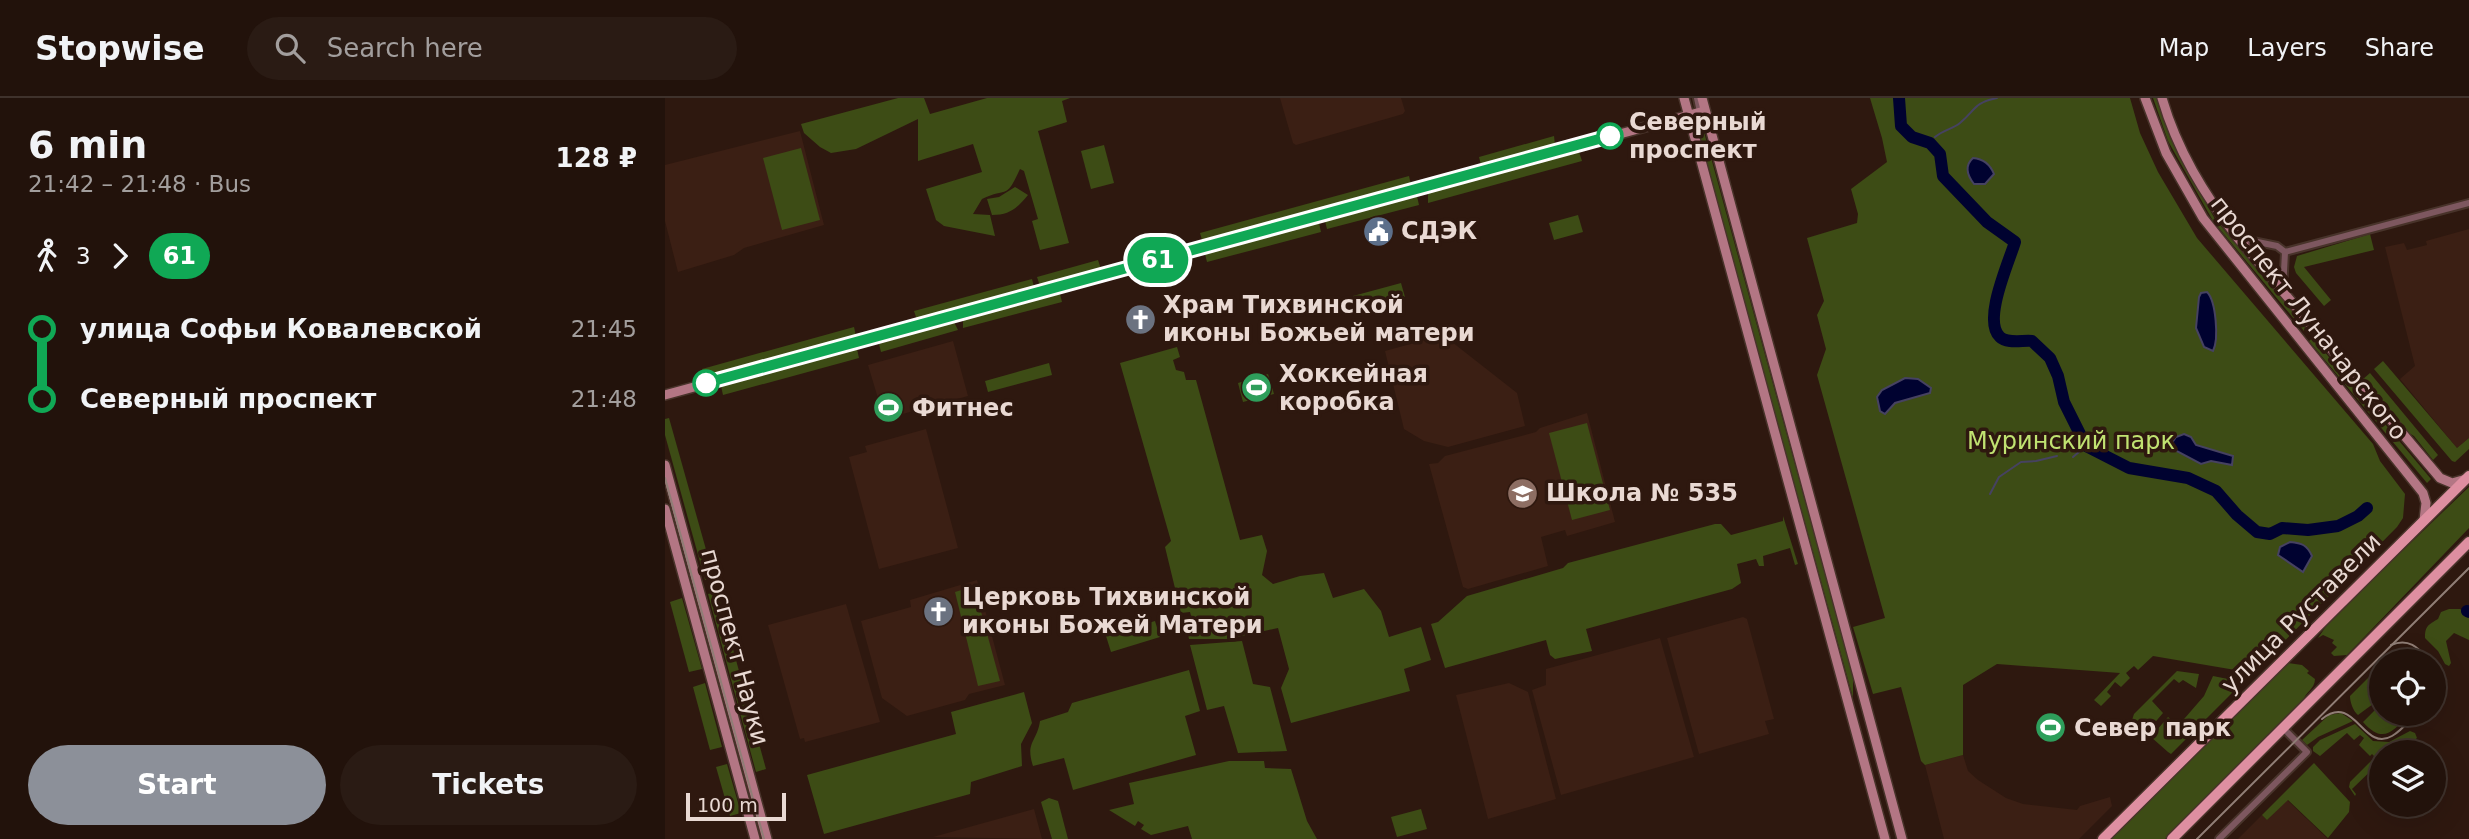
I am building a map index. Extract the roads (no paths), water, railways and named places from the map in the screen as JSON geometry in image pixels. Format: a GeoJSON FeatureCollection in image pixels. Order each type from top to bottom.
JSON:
{"type":"FeatureCollection","features":[{"type":"Feature","properties":{"kind":"main road"},"geometry":{"type":"LineString","coordinates":[[1684,98],[1885,839]]}},
{"type":"Feature","properties":{"kind":"main road"},"geometry":{"type":"LineString","coordinates":[[1699,98],[1902,839]]}},
{"type":"Feature","properties":{"kind":"main road","name":"проспект Луначарского"},"geometry":{"type":"LineString","coordinates":[[2145,98],[2166,153],[2203,218],[2423,493],[2427,503],[2424,520]]}},
{"type":"Feature","properties":{"kind":"main road","name":"проспект Луначарского"},"geometry":{"type":"LineString","coordinates":[[2162,98],[2192,171],[2211,203],[2237,237],[2440,478],[2452,483],[2467,477]]}},
{"type":"Feature","properties":{"kind":"main road"},"geometry":{"type":"LineString","coordinates":[[665,394],[1702,111]]}},
{"type":"Feature","properties":{"kind":"main road"},"geometry":{"type":"LineString","coordinates":[[2300,339],[2308,337],[2315,330]]}},
{"type":"Feature","properties":{"kind":"main road","name":"проспект Науки"},"geometry":{"type":"LineString","coordinates":[[665,465],[767,839]]}},
{"type":"Feature","properties":{"kind":"main road","name":"улица Руставели"},"geometry":{"type":"LineString","coordinates":[[2103,839],[2467,477]]}},
{"type":"Feature","properties":{"kind":"main road","name":"проспект Науки"},"geometry":{"type":"LineString","coordinates":[[665,509],[755,839]]}},
{"type":"Feature","properties":{"kind":"main road"},"geometry":{"type":"LineString","coordinates":[[2172,839],[2469,542]]}},
{"type":"Feature","properties":{"kind":"main road"},"geometry":{"type":"LineString","coordinates":[[1849,705],[1865,701]]}},
{"type":"Feature","properties":{"kind":"street"},"geometry":{"type":"LineString","coordinates":[[2285,252],[2469,203]]}},
{"type":"Feature","properties":{"kind":"street"},"geometry":{"type":"LineString","coordinates":[[2237,237],[2277,246],[2285,252]]}},
{"type":"Feature","properties":{"kind":"street"},"geometry":{"type":"LineString","coordinates":[[2283,293],[2285,252]]}},
{"type":"Feature","properties":{"kind":"street"},"geometry":{"type":"LineString","coordinates":[[2219,839],[2307,752],[2283,728]]}},
{"type":"Feature","properties":{"kind":"water"},"geometry":{"type":"Polygon","coordinates":[[[1973,158],[1983,161],[1994,174],[1985,184],[1974,184],[1967,171],[1973,158]]]}},
{"type":"Feature","properties":{"kind":"water"},"geometry":{"type":"Polygon","coordinates":[[[2207,292],[2213,303],[2216,320],[2213,351],[2204,347],[2196,328],[2199,297],[2201,293],[2207,292]]]}},
{"type":"Feature","properties":{"kind":"water"},"geometry":{"type":"Polygon","coordinates":[[[1905,378],[1918,379],[1931,388],[1930,393],[1895,403],[1885,414],[1880,411],[1877,397],[1882,390],[1905,378]]]}},
{"type":"Feature","properties":{"kind":"water"},"geometry":{"type":"Polygon","coordinates":[[[2184,434],[2191,437],[2196,445],[2233,456],[2232,465],[2211,461],[2201,464],[2169,447],[2176,437],[2184,434]]]}},
{"type":"Feature","properties":{"kind":"water"},"geometry":{"type":"Polygon","coordinates":[[[2290,542],[2304,545],[2312,556],[2303,572],[2278,555],[2280,547],[2290,542]]]}},
{"type":"Feature","properties":{"kind":"waterway"},"geometry":{"type":"LineString","coordinates":[[1899,98],[1901,126],[1912,137],[1930,143],[1940,154],[1943,176],[1987,222],[2015,242],[1995,305],[1995,329],[2003,339],[2032,341],[2050,358],[2058,376],[2064,402],[2086,446],[2129,468],[2188,478],[2216,491],[2237,515],[2257,532],[2270,534],[2282,528],[2308,530],[2338,526],[2367,508]]}},
{"type":"Feature","properties":{"kind":"waterway"},"geometry":{"type":"LineString","coordinates":[[1935,137],[1957,125],[1979,105],[1997,98]]}},
{"type":"Feature","properties":{"kind":"waterway"},"geometry":{"type":"LineString","coordinates":[[1930,143],[1933,139]]}},
{"type":"Feature","properties":{"kind":"waterway"},"geometry":{"type":"LineString","coordinates":[[2073,457],[2086,446]]}},
{"type":"Feature","properties":{"kind":"waterway"},"geometry":{"type":"LineString","coordinates":[[1990,494],[1999,477],[2021,462],[2057,456]]}},
{"type":"Feature","properties":{"kind":"tram line"},"geometry":{"type":"LineString","coordinates":[[665,478],[764,839]]}},
{"type":"Feature","properties":{"kind":"tram line"},"geometry":{"type":"LineString","coordinates":[[2197,839],[2469,568]]}},
{"type":"Feature","properties":{"kind":"tram line"},"geometry":{"type":"LineString","coordinates":[[2391,645],[2404,642],[2418,649]]}},
{"type":"Feature","properties":{"kind":"tram line"},"geometry":{"type":"LineString","coordinates":[[2322,719],[2333,713],[2343,713],[2373,737],[2382,739],[2392,736],[2405,726]]}},
{"type":"Feature","properties":{"kind":"place","name":"Северный проспект"},"geometry":{"type":"Point","coordinates":[1610,136]}},
{"type":"Feature","properties":{"kind":"place","name":"СДЭК"},"geometry":{"type":"Point","coordinates":[1378,231]}},
{"type":"Feature","properties":{"kind":"place","name":"Храм Тихвинской иконы Божьей матери"},"geometry":{"type":"Point","coordinates":[1140,319]}},
{"type":"Feature","properties":{"kind":"place","name":"Хоккейная коробка"},"geometry":{"type":"Point","coordinates":[1256,388]}},
{"type":"Feature","properties":{"kind":"place","name":"Фитнес"},"geometry":{"type":"Point","coordinates":[889,408]}},
{"type":"Feature","properties":{"kind":"place","name":"Школа № 535"},"geometry":{"type":"Point","coordinates":[1523,493]}},
{"type":"Feature","properties":{"kind":"place","name":"Церковь Тихвинской иконы Божей Матери"},"geometry":{"type":"Point","coordinates":[939,611]}},
{"type":"Feature","properties":{"kind":"place","name":"Север парк"},"geometry":{"type":"Point","coordinates":[2051,728]}},
{"type":"Feature","properties":{"kind":"park label","name":"Муринский парк"},"geometry":{"type":"Point","coordinates":[2071,441]}}]}
